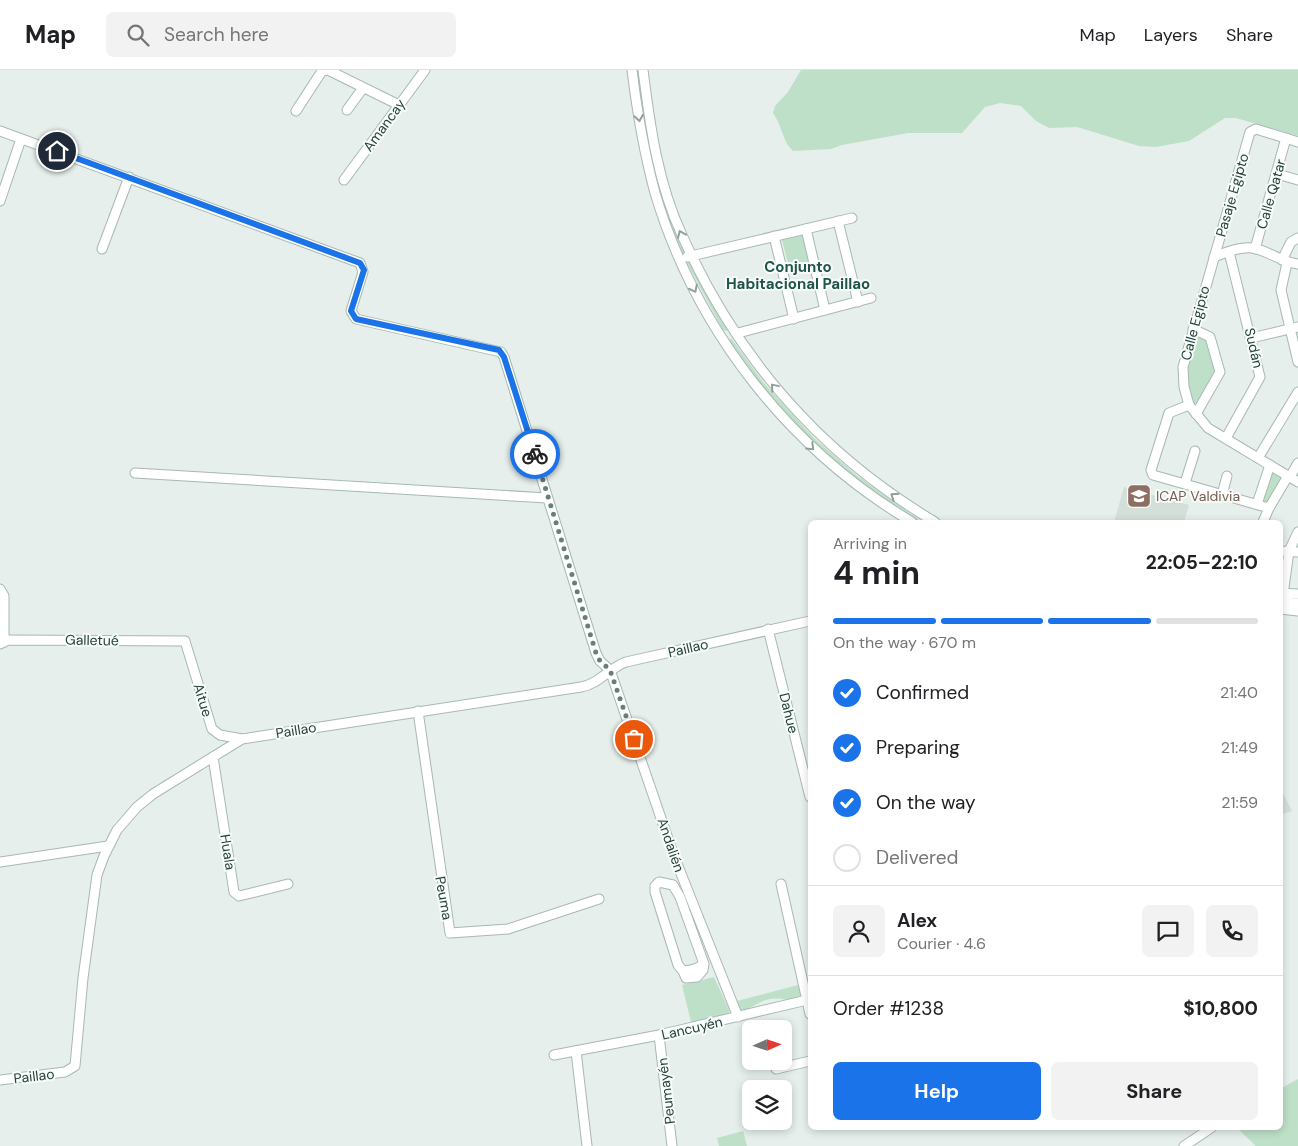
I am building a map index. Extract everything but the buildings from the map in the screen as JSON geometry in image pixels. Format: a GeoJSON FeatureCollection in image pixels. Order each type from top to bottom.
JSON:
{"type":"FeatureCollection","features":[{"type":"Feature","properties":{"kind":"street"},"geometry":{"type":"LineString","coordinates":[[296,111],[322,72],[328,70],[399,105]]}},
{"type":"Feature","properties":{"kind":"street","name":"Amancay"},"geometry":{"type":"LineString","coordinates":[[344,180],[425,70]]}},
{"type":"Feature","properties":{"kind":"street"},"geometry":{"type":"LineString","coordinates":[[632,70],[649,171],[663,216],[680,259],[701,302],[724,340],[759,390],[807,443],[866,494],[909,520]]}},
{"type":"Feature","properties":{"kind":"street"},"geometry":{"type":"LineString","coordinates":[[643,70],[651,126],[662,175],[682,235],[736,334],[776,390],[822,438],[874,482],[932,520]]}},
{"type":"Feature","properties":{"kind":"street"},"geometry":{"type":"LineString","coordinates":[[348,110],[363,88]]}},
{"type":"Feature","properties":{"kind":"street","name":"Pasaje Egipto"},"geometry":{"type":"LineString","coordinates":[[1214,257],[1250,132],[1256,129],[1286,138]]}},
{"type":"Feature","properties":{"kind":"street"},"geometry":{"type":"LineString","coordinates":[[0,131],[129,176],[102,249]]}},
{"type":"Feature","properties":{"kind":"street"},"geometry":{"type":"LineString","coordinates":[[0,201],[21,138]]}},
{"type":"Feature","properties":{"kind":"street"},"geometry":{"type":"LineString","coordinates":[[1286,138],[1298,142]]}},
{"type":"Feature","properties":{"kind":"street","name":"Calle Qatar"},"geometry":{"type":"LineString","coordinates":[[1255,249],[1286,138]]}},
{"type":"Feature","properties":{"kind":"street"},"geometry":{"type":"LineString","coordinates":[[1277,174],[1298,180]]}},
{"type":"Feature","properties":{"kind":"street","name":"Andalién"},"geometry":{"type":"LineString","coordinates":[[129,176],[360,263],[364,270],[351,311],[356,319],[501,352],[596,653],[600,661],[610,670],[683,878],[738,1017]]}},
{"type":"Feature","properties":{"kind":"street"},"geometry":{"type":"LineString","coordinates":[[680,259],[852,218]]}},
{"type":"Feature","properties":{"kind":"street"},"geometry":{"type":"LineString","coordinates":[[838,221],[858,302]]}},
{"type":"Feature","properties":{"kind":"street"},"geometry":{"type":"LineString","coordinates":[[806,229],[826,310]]}},
{"type":"Feature","properties":{"kind":"street"},"geometry":{"type":"LineString","coordinates":[[774,236],[794,318]]}},
{"type":"Feature","properties":{"kind":"street"},"geometry":{"type":"LineString","coordinates":[[1298,238],[1291,242],[1284,261],[1281,290],[1294,328],[1298,362]]}},
{"type":"Feature","properties":{"kind":"street"},"geometry":{"type":"LineString","coordinates":[[1214,257],[1237,249],[1255,249],[1284,261],[1298,264]]}},
{"type":"Feature","properties":{"kind":"street","name":"Sudán"},"geometry":{"type":"LineString","coordinates":[[1226,438],[1260,377],[1252,338],[1229,252]]}},
{"type":"Feature","properties":{"kind":"street","name":"Calle Egipto"},"geometry":{"type":"LineString","coordinates":[[1214,257],[1183,367],[1184,386],[1189,405],[1208,428],[1292,478]]}},
{"type":"Feature","properties":{"kind":"street"},"geometry":{"type":"LineString","coordinates":[[724,340],[736,334],[871,298]]}},
{"type":"Feature","properties":{"kind":"street"},"geometry":{"type":"LineString","coordinates":[[1252,338],[1294,328]]}},
{"type":"Feature","properties":{"kind":"street"},"geometry":{"type":"LineString","coordinates":[[1193,329],[1210,337],[1220,367],[1219,375],[1196,414]]}},
{"type":"Feature","properties":{"kind":"street"},"geometry":{"type":"LineString","coordinates":[[1258,458],[1298,392]]}},
{"type":"Feature","properties":{"kind":"street"},"geometry":{"type":"LineString","coordinates":[[1189,405],[1169,413],[1151,470],[1153,474],[1268,508]]}},
{"type":"Feature","properties":{"kind":"street"},"geometry":{"type":"LineString","coordinates":[[1185,484],[1195,452]]}},
{"type":"Feature","properties":{"kind":"street"},"geometry":{"type":"LineString","coordinates":[[1264,520],[1268,508],[1292,478],[1298,463]]}},
{"type":"Feature","properties":{"kind":"street"},"geometry":{"type":"LineString","coordinates":[[1257,504],[1270,465]]}},
{"type":"Feature","properties":{"kind":"street"},"geometry":{"type":"LineString","coordinates":[[135,472],[548,498]]}},
{"type":"Feature","properties":{"kind":"street"},"geometry":{"type":"LineString","coordinates":[[1222,495],[1227,476]]}},
{"type":"Feature","properties":{"kind":"street"},"geometry":{"type":"LineString","coordinates":[[1283,588],[1289,551],[1298,532]]}},
{"type":"Feature","properties":{"kind":"street"},"geometry":{"type":"LineString","coordinates":[[0,589],[4,596],[2,643]]}},
{"type":"Feature","properties":{"kind":"street"},"geometry":{"type":"LineString","coordinates":[[1283,600],[1298,594]]}},
{"type":"Feature","properties":{"kind":"street"},"geometry":{"type":"LineString","coordinates":[[1283,601],[1298,603]]}},
{"type":"Feature","properties":{"kind":"street"},"geometry":{"type":"LineString","coordinates":[[1283,602],[1298,611]]}},
{"type":"Feature","properties":{"kind":"street","name":"Paillao"},"geometry":{"type":"LineString","coordinates":[[0,1080],[65,1072],[71,1070],[76,1064],[82,978],[95,885],[108,846],[123,823],[145,800],[242,739],[586,686],[595,683],[610,670],[626,662],[808,621]]}},
{"type":"Feature","properties":{"kind":"street","name":"Dahue"},"geometry":{"type":"LineString","coordinates":[[768,630],[808,789]]}},
{"type":"Feature","properties":{"kind":"street","name":"Galletué"},"geometry":{"type":"LineString","coordinates":[[2,643],[53,640],[185,641]]}},
{"type":"Feature","properties":{"kind":"street","name":"Aitue"},"geometry":{"type":"LineString","coordinates":[[185,641],[212,729],[220,735],[242,739]]}},
{"type":"Feature","properties":{"kind":"street","name":"Peuma"},"geometry":{"type":"LineString","coordinates":[[418,711],[450,933],[508,928],[599,899]]}},
{"type":"Feature","properties":{"kind":"street","name":"Huala"},"geometry":{"type":"LineString","coordinates":[[213,757],[234,892],[239,896],[288,884]]}},
{"type":"Feature","properties":{"kind":"street"},"geometry":{"type":"LineString","coordinates":[[0,862],[108,846]]}},
{"type":"Feature","properties":{"kind":"street"},"geometry":{"type":"LineString","coordinates":[[669,883],[680,897],[704,964],[703,970],[697,977],[686,978],[678,965],[655,892],[655,886],[660,882],[669,883],[683,878]]}},
{"type":"Feature","properties":{"kind":"street"},"geometry":{"type":"LineString","coordinates":[[781,884],[808,1005]]}},
{"type":"Feature","properties":{"kind":"street","name":"Lancuyén"},"geometry":{"type":"LineString","coordinates":[[554,1055],[659,1035],[807,1000]]}},
{"type":"Feature","properties":{"kind":"street","name":"Peumayén"},"geometry":{"type":"LineString","coordinates":[[659,1035],[672,1146]]}},
{"type":"Feature","properties":{"kind":"street"},"geometry":{"type":"LineString","coordinates":[[576,1051],[587,1146]]}},
{"type":"Feature","properties":{"kind":"street"},"geometry":{"type":"LineString","coordinates":[[792,1066],[808,1062]]}},
{"type":"Feature","properties":{"kind":"street"},"geometry":{"type":"LineString","coordinates":[[1184,1146],[1208,1130]]}},
{"type":"Feature","properties":{"kind":"shaded area","name":"ICAP Valdivia"},"geometry":{"type":"Polygon","coordinates":[[[1124,487],[1189,505],[1185,520],[1115,520],[1124,487]]]}},
{"type":"Feature","properties":{"kind":"shaded area"},"geometry":{"type":"Polygon","coordinates":[[[1283,793],[1292,811],[1283,814],[1283,793]]]}},
{"type":"Feature","properties":{"kind":"green space"},"geometry":{"type":"Polygon","coordinates":[[[636,70],[640,70],[647,118],[686,252],[683,254],[664,207],[659,188],[646,130],[636,70]]]}},
{"type":"Feature","properties":{"kind":"green space"},"geometry":{"type":"Polygon","coordinates":[[[801,70],[1298,70],[1298,136],[1236,118],[1225,118],[1189,141],[1156,147],[1139,146],[1077,127],[1049,128],[1036,121],[1021,106],[1000,103],[985,107],[962,133],[908,133],[842,145],[831,149],[793,151],[787,143],[773,113],[775,106],[788,92],[801,70]]]}},
{"type":"Feature","properties":{"kind":"green space"},"geometry":{"type":"Polygon","coordinates":[[[803,232],[811,266],[790,271],[782,240],[785,236],[803,232]]]}},
{"type":"Feature","properties":{"kind":"green space"},"geometry":{"type":"Polygon","coordinates":[[[689,258],[728,328],[727,331],[723,330],[686,261],[689,258]]]}},
{"type":"Feature","properties":{"kind":"green space"},"geometry":{"type":"Polygon","coordinates":[[[1195,335],[1209,338],[1217,372],[1196,410],[1187,381],[1189,355],[1195,335]]]}},
{"type":"Feature","properties":{"kind":"green space"},"geometry":{"type":"Polygon","coordinates":[[[731,338],[763,382],[814,438],[855,474],[919,520],[911,519],[873,493],[833,461],[785,414],[729,342],[731,338]]]}},
{"type":"Feature","properties":{"kind":"green space"},"geometry":{"type":"Polygon","coordinates":[[[1272,470],[1284,476],[1268,504],[1262,503],[1272,470]]]}},
{"type":"Feature","properties":{"kind":"green space"},"geometry":{"type":"Polygon","coordinates":[[[714,977],[729,1010],[729,1015],[692,1026],[682,985],[714,977]]]}},
{"type":"Feature","properties":{"kind":"green space"},"geometry":{"type":"Polygon","coordinates":[[[798,985],[801,995],[799,998],[770,999],[740,1012],[737,1001],[798,985]]]}},
{"type":"Feature","properties":{"kind":"green space"},"geometry":{"type":"Polygon","coordinates":[[[1298,1079],[1298,1146],[1256,1146],[1239,1130],[1283,1130],[1283,1087],[1298,1079]]]}},
{"type":"Feature","properties":{"kind":"green space"},"geometry":{"type":"Polygon","coordinates":[[[743,1131],[747,1146],[719,1146],[717,1138],[743,1131]]]}},
{"type":"Feature","properties":{"kind":"way so far"},"geometry":{"type":"LineString","coordinates":[[535,454],[596,653],[600,661],[610,670],[634,739]]}},
{"type":"Feature","properties":{"kind":"place","name":"ICAP Valdivia"},"geometry":{"type":"Point","coordinates":[1139,496]}},
{"type":"Feature","properties":{"kind":"district","name":"Conjunto Habitacional Paillao"},"geometry":{"type":"Point","coordinates":[798,276]}},
{"type":"Feature","properties":{"kind":"route"},"geometry":{"type":"LineString","coordinates":[[57,151],[129,176],[360,263],[364,270],[351,311],[356,319],[499,350],[504,357],[535,454]]}}]}
